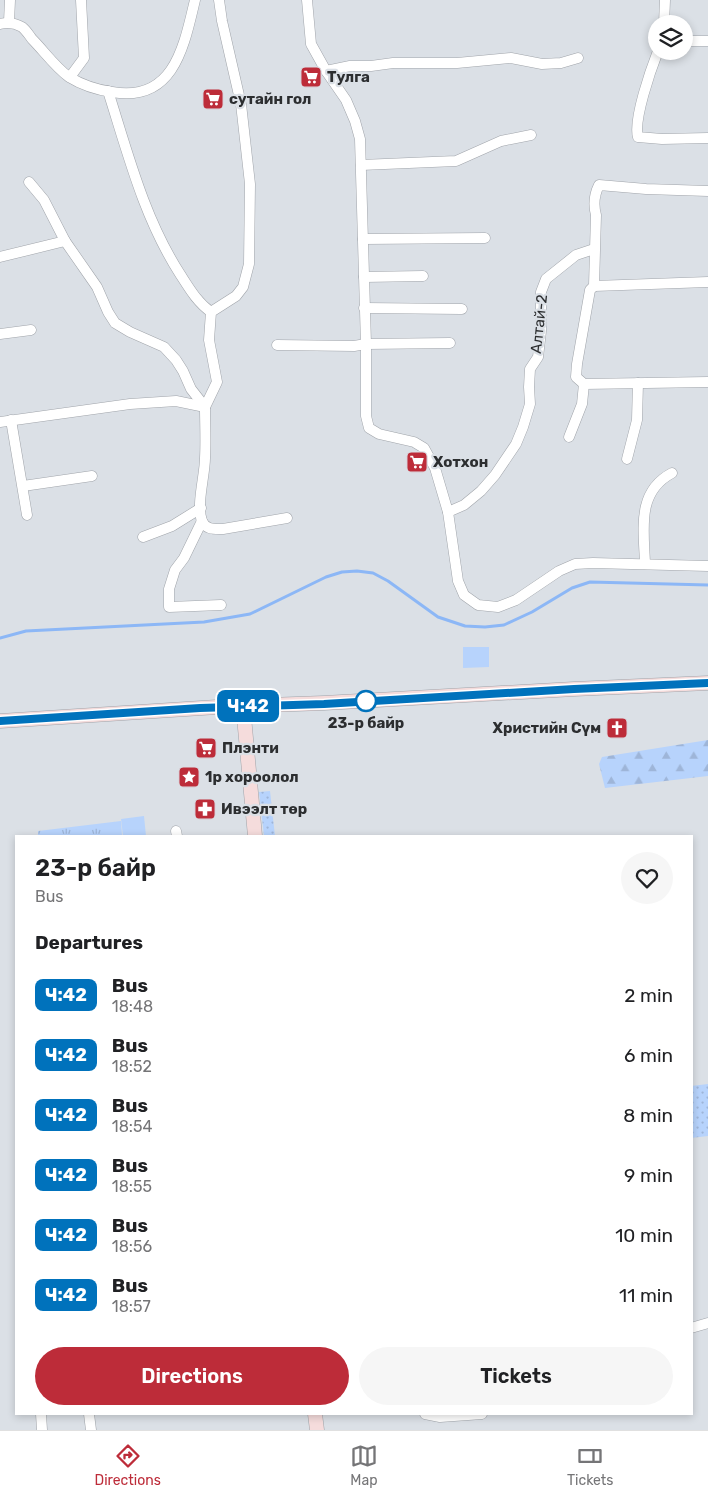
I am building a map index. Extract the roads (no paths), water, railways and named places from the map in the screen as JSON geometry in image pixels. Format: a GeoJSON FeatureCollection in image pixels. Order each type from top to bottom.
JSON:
{"type":"FeatureCollection","features":[{"type":"Feature","properties":{"kind":"main road"},"geometry":{"type":"LineString","coordinates":[[0,721],[243,706],[708,683]]}},
{"type":"Feature","properties":{"kind":"main road"},"geometry":{"type":"LineString","coordinates":[[243,706],[255,835]]}},
{"type":"Feature","properties":{"kind":"main road"},"geometry":{"type":"LineString","coordinates":[[315,1415],[317,1430]]}},
{"type":"Feature","properties":{"kind":"street"},"geometry":{"type":"LineString","coordinates":[[10,0],[4,23],[22,27],[58,67],[70,77],[89,87],[126,94],[153,88],[166,77],[184,46],[195,0]]}},
{"type":"Feature","properties":{"kind":"street"},"geometry":{"type":"LineString","coordinates":[[70,77],[84,58],[81,0]]}},
{"type":"Feature","properties":{"kind":"street"},"geometry":{"type":"LineString","coordinates":[[211,312],[236,296],[243,287],[249,264],[250,184],[241,104],[219,0]]}},
{"type":"Feature","properties":{"kind":"street"},"geometry":{"type":"LineString","coordinates":[[307,0],[312,44],[326,72],[346,100],[360,139],[366,344],[366,416],[369,428],[378,434],[414,442],[424,448],[435,468],[448,512],[458,581],[464,595],[478,605],[498,607],[516,600],[559,572],[575,564],[593,562],[708,566]]}},
{"type":"Feature","properties":{"kind":"street"},"geometry":{"type":"LineString","coordinates":[[664,15],[665,0]]}},
{"type":"Feature","properties":{"kind":"street"},"geometry":{"type":"LineString","coordinates":[[693,41],[708,41]]}},
{"type":"Feature","properties":{"kind":"street"},"geometry":{"type":"LineString","coordinates":[[326,72],[350,66],[393,63],[457,63],[511,58],[542,64],[561,63],[578,58]]}},
{"type":"Feature","properties":{"kind":"street"},"geometry":{"type":"LineString","coordinates":[[655,60],[643,99],[638,137],[662,139],[708,138]]}},
{"type":"Feature","properties":{"kind":"street"},"geometry":{"type":"LineString","coordinates":[[108,91],[147,211],[175,266],[199,303],[211,312]]}},
{"type":"Feature","properties":{"kind":"street"},"geometry":{"type":"LineString","coordinates":[[361,165],[456,161],[501,141],[531,135]]}},
{"type":"Feature","properties":{"kind":"street"},"geometry":{"type":"LineString","coordinates":[[29,182],[44,200],[65,240],[97,287],[115,323],[164,348],[176,360],[191,389],[205,407]]}},
{"type":"Feature","properties":{"kind":"street"},"geometry":{"type":"LineString","coordinates":[[708,191],[599,185],[595,192],[594,206],[596,215],[594,286],[590,290],[576,364],[576,377],[584,384],[708,382]]}},
{"type":"Feature","properties":{"kind":"street"},"geometry":{"type":"LineString","coordinates":[[363,239],[485,238]]}},
{"type":"Feature","properties":{"kind":"street"},"geometry":{"type":"LineString","coordinates":[[0,257],[65,240]]}},
{"type":"Feature","properties":{"kind":"street","name":"Алтай-2"},"geometry":{"type":"LineString","coordinates":[[448,512],[464,505],[481,491],[495,475],[516,444],[530,404],[528,387],[530,369],[538,356],[541,331],[541,292],[546,279],[576,255],[594,248]]}},
{"type":"Feature","properties":{"kind":"street"},"geometry":{"type":"LineString","coordinates":[[364,277],[423,276]]}},
{"type":"Feature","properties":{"kind":"street"},"geometry":{"type":"LineString","coordinates":[[594,286],[708,282]]}},
{"type":"Feature","properties":{"kind":"street"},"geometry":{"type":"LineString","coordinates":[[364,308],[462,309]]}},
{"type":"Feature","properties":{"kind":"street"},"geometry":{"type":"LineString","coordinates":[[211,312],[209,340],[217,382],[205,407],[202,521],[184,558],[175,570],[169,589],[169,607],[221,606]]}},
{"type":"Feature","properties":{"kind":"street"},"geometry":{"type":"LineString","coordinates":[[0,334],[31,330]]}},
{"type":"Feature","properties":{"kind":"street"},"geometry":{"type":"LineString","coordinates":[[277,345],[354,346],[366,344],[450,343]]}},
{"type":"Feature","properties":{"kind":"street"},"geometry":{"type":"LineString","coordinates":[[627,459],[637,420],[638,383]]}},
{"type":"Feature","properties":{"kind":"street"},"geometry":{"type":"LineString","coordinates":[[569,437],[582,404],[584,384]]}},
{"type":"Feature","properties":{"kind":"street"},"geometry":{"type":"LineString","coordinates":[[0,422],[130,404],[176,401],[205,407]]}},
{"type":"Feature","properties":{"kind":"street"},"geometry":{"type":"LineString","coordinates":[[11,420],[23,486],[26,515]]}},
{"type":"Feature","properties":{"kind":"street"},"geometry":{"type":"LineString","coordinates":[[645,564],[646,504],[649,494],[663,478],[672,473]]}},
{"type":"Feature","properties":{"kind":"street"},"geometry":{"type":"LineString","coordinates":[[23,486],[92,476]]}},
{"type":"Feature","properties":{"kind":"street"},"geometry":{"type":"LineString","coordinates":[[143,537],[172,526],[201,508]]}},
{"type":"Feature","properties":{"kind":"street"},"geometry":{"type":"LineString","coordinates":[[202,521],[208,528],[223,529],[287,518]]}},
{"type":"Feature","properties":{"kind":"street"},"geometry":{"type":"LineString","coordinates":[[693,1327],[708,1323]]}},
{"type":"Feature","properties":{"kind":"street"},"geometry":{"type":"LineString","coordinates":[[41,1415],[42,1430]]}},
{"type":"Feature","properties":{"kind":"street"},"geometry":{"type":"LineString","coordinates":[[90,1415],[91,1430]]}},
{"type":"Feature","properties":{"kind":"street"},"geometry":{"type":"LineString","coordinates":[[430,1415],[440,1417],[468,1415]]}},
{"type":"Feature","properties":{"kind":"waterway"},"geometry":{"type":"LineString","coordinates":[[0,638],[26,631],[204,622],[250,614],[326,577],[342,572],[373,573],[388,581],[438,617],[465,626],[485,627],[504,625],[532,612],[572,588],[590,582],[708,585]]}},
{"type":"Feature","properties":{"kind":"place","name":"Тулга"},"geometry":{"type":"Point","coordinates":[311,77]}},
{"type":"Feature","properties":{"kind":"place","name":"сутайн гол"},"geometry":{"type":"Point","coordinates":[213,99]}},
{"type":"Feature","properties":{"kind":"place","name":"Хотхон"},"geometry":{"type":"Point","coordinates":[417,462]}},
{"type":"Feature","properties":{"kind":"place","name":"23-р байр"},"geometry":{"type":"Point","coordinates":[366,701]}},
{"type":"Feature","properties":{"kind":"place","name":"Христийн Сүм"},"geometry":{"type":"Point","coordinates":[617,728]}},
{"type":"Feature","properties":{"kind":"place","name":"Плэнти"},"geometry":{"type":"Point","coordinates":[206,748]}},
{"type":"Feature","properties":{"kind":"place","name":"1р хороолол"},"geometry":{"type":"Point","coordinates":[189,777]}},
{"type":"Feature","properties":{"kind":"place","name":"Ивээлт төр"},"geometry":{"type":"Point","coordinates":[205,809]}}]}
